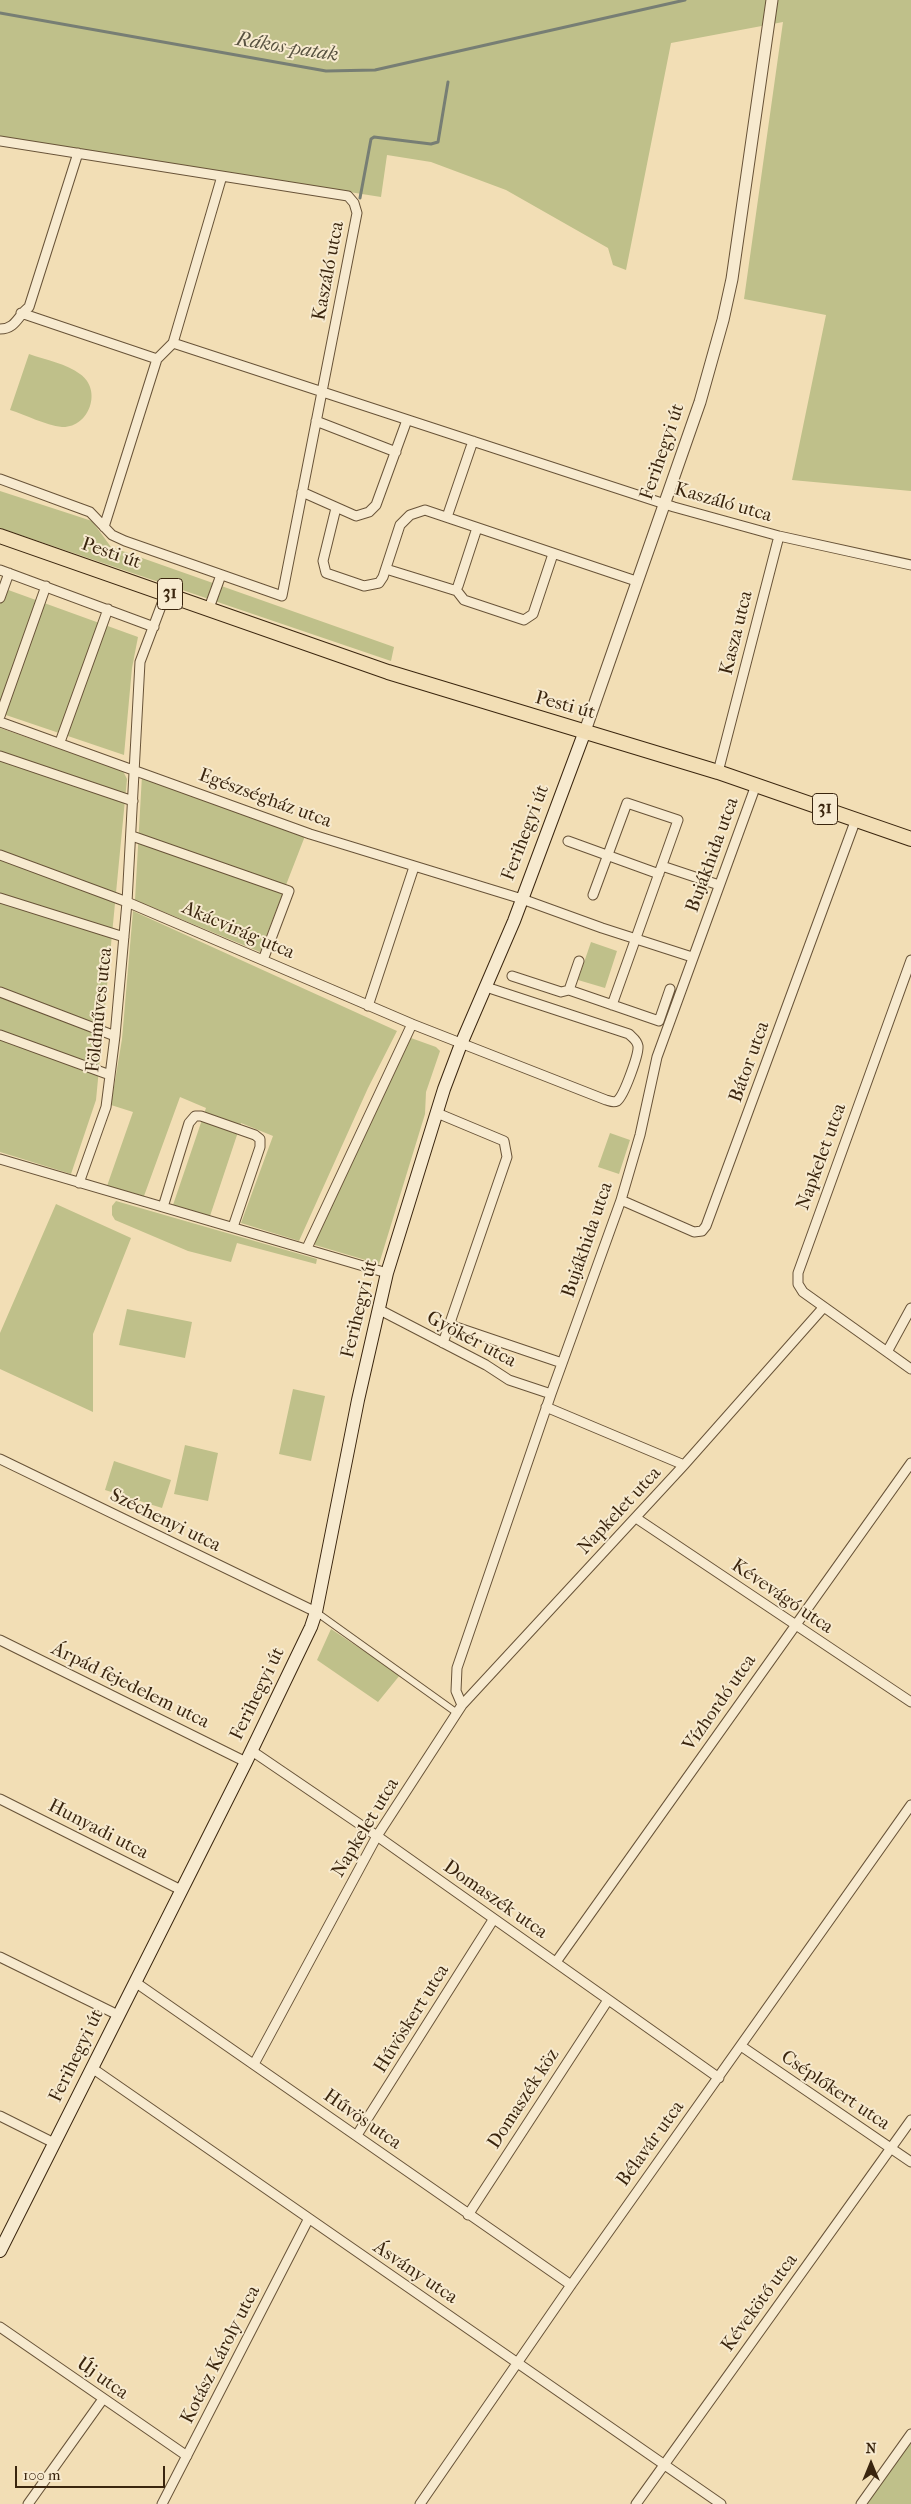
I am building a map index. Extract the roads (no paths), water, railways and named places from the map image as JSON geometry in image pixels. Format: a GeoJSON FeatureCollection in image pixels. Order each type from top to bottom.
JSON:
{"type":"FeatureCollection","features":[{"type":"Feature","properties":{"kind":"main road","name":"Pesti út"},"geometry":{"type":"LineString","coordinates":[[0,536],[405,678],[718,772],[911,838]]}},
{"type":"Feature","properties":{"kind":"main road","name":"Ferihegyi út"},"geometry":{"type":"LineString","coordinates":[[0,2251],[298,1657],[316,1612],[387,1273],[437,1113],[461,1044],[522,898],[585,731]]}},
{"type":"Feature","properties":{"kind":"main road"},"geometry":{"type":"LineString","coordinates":[[894,832],[911,834]]}},
{"type":"Feature","properties":{"kind":"street","name":"Ferihegyi út"},"geometry":{"type":"LineString","coordinates":[[585,731],[700,402],[723,320],[732,279],[772,0]]}},
{"type":"Feature","properties":{"kind":"street","name":"Kaszáló utca"},"geometry":{"type":"LineString","coordinates":[[0,141],[348,196],[354,203],[356,213],[282,596]]}},
{"type":"Feature","properties":{"kind":"street"},"geometry":{"type":"LineString","coordinates":[[0,329],[6,329],[16,324],[21,313],[29,307],[78,153]]}},
{"type":"Feature","properties":{"kind":"street"},"geometry":{"type":"LineString","coordinates":[[104,527],[157,360],[173,343],[222,176]]}},
{"type":"Feature","properties":{"kind":"street"},"geometry":{"type":"LineString","coordinates":[[21,313],[157,360]]}},
{"type":"Feature","properties":{"kind":"street","name":"Kaszáló utca"},"geometry":{"type":"LineString","coordinates":[[173,343],[664,504],[779,536],[911,564]]}},
{"type":"Feature","properties":{"kind":"street"},"geometry":{"type":"LineString","coordinates":[[302,492],[356,516],[369,512],[376,504],[407,420]]}},
{"type":"Feature","properties":{"kind":"street"},"geometry":{"type":"LineString","coordinates":[[316,421],[396,452]]}},
{"type":"Feature","properties":{"kind":"street"},"geometry":{"type":"LineString","coordinates":[[447,517],[473,441]]}},
{"type":"Feature","properties":{"kind":"street","name":"Pesti út"},"geometry":{"type":"LineString","coordinates":[[0,479],[90,512],[112,535],[125,541],[282,596]]}},
{"type":"Feature","properties":{"kind":"street"},"geometry":{"type":"LineString","coordinates":[[336,508],[323,561],[326,574],[364,586],[379,583],[386,569],[400,525],[410,515],[425,510],[636,581]]}},
{"type":"Feature","properties":{"kind":"street"},"geometry":{"type":"LineString","coordinates":[[458,586],[477,528]]}},
{"type":"Feature","properties":{"kind":"street","name":"Kasza utca"},"geometry":{"type":"LineString","coordinates":[[718,772],[779,536]]}},
{"type":"Feature","properties":{"kind":"street"},"geometry":{"type":"LineString","coordinates":[[386,569],[457,591],[464,600],[524,620],[533,614],[553,554]]}},
{"type":"Feature","properties":{"kind":"street"},"geometry":{"type":"LineString","coordinates":[[0,598],[5,571],[108,608],[154,627]]}},
{"type":"Feature","properties":{"kind":"street"},"geometry":{"type":"LineString","coordinates":[[209,608],[221,575]]}},
{"type":"Feature","properties":{"kind":"street"},"geometry":{"type":"LineString","coordinates":[[0,716],[46,586]]}},
{"type":"Feature","properties":{"kind":"street","name":"Földműves utca"},"geometry":{"type":"LineString","coordinates":[[79,1184],[106,1107],[115,1036],[132,836],[140,662],[166,593]]}},
{"type":"Feature","properties":{"kind":"street"},"geometry":{"type":"LineString","coordinates":[[60,742],[108,608]]}},
{"type":"Feature","properties":{"kind":"street","name":"Egészségház utca"},"geometry":{"type":"LineString","coordinates":[[0,722],[60,742],[310,834],[414,867],[522,898]]}},
{"type":"Feature","properties":{"kind":"street"},"geometry":{"type":"LineString","coordinates":[[0,756],[133,801]]}},
{"type":"Feature","properties":{"kind":"street","name":"Bujákhida utca"},"geometry":{"type":"LineString","coordinates":[[460,1709],[456,1691],[457,1668],[546,1407],[621,1200],[640,1135],[657,1057],[756,785]]}},
{"type":"Feature","properties":{"kind":"street"},"geometry":{"type":"LineString","coordinates":[[593,895],[628,803],[678,820],[612,1005]]}},
{"type":"Feature","properties":{"kind":"street","name":"Bátor utca"},"geometry":{"type":"LineString","coordinates":[[621,1200],[694,1232],[702,1231],[706,1226],[852,835],[856,819]]}},
{"type":"Feature","properties":{"kind":"street"},"geometry":{"type":"LineString","coordinates":[[132,836],[289,891],[263,960]]}},
{"type":"Feature","properties":{"kind":"street"},"geometry":{"type":"LineString","coordinates":[[568,841],[608,855],[719,885]]}},
{"type":"Feature","properties":{"kind":"street","name":"Akácvirág utca"},"geometry":{"type":"LineString","coordinates":[[0,854],[127,902],[461,1044]]}},
{"type":"Feature","properties":{"kind":"street"},"geometry":{"type":"LineString","coordinates":[[368,1006],[414,867]]}},
{"type":"Feature","properties":{"kind":"street"},"geometry":{"type":"LineString","coordinates":[[0,898],[124,937]]}},
{"type":"Feature","properties":{"kind":"street","name":"Ferihegyi út"},"geometry":{"type":"LineString","coordinates":[[522,898],[692,957]]}},
{"type":"Feature","properties":{"kind":"street","name":"Napkelet utca"},"geometry":{"type":"LineString","coordinates":[[254,2064],[377,1836],[460,1709],[684,1465],[823,1308],[803,1292],[798,1284],[798,1273],[911,960]]}},
{"type":"Feature","properties":{"kind":"street"},"geometry":{"type":"LineString","coordinates":[[569,990],[579,961]]}},
{"type":"Feature","properties":{"kind":"street"},"geometry":{"type":"LineString","coordinates":[[512,976],[561,992],[569,990],[659,1020],[670,989]]}},
{"type":"Feature","properties":{"kind":"street"},"geometry":{"type":"LineString","coordinates":[[461,1044],[606,1100],[616,1101],[622,1095],[638,1050],[635,1039],[629,1034],[486,987]]}},
{"type":"Feature","properties":{"kind":"street"},"geometry":{"type":"LineString","coordinates":[[0,992],[115,1036]]}},
{"type":"Feature","properties":{"kind":"street"},"geometry":{"type":"LineString","coordinates":[[307,1248],[412,1024]]}},
{"type":"Feature","properties":{"kind":"street"},"geometry":{"type":"LineString","coordinates":[[0,1035],[110,1075]]}},
{"type":"Feature","properties":{"kind":"street"},"geometry":{"type":"LineString","coordinates":[[437,1113],[504,1141],[507,1148],[507,1157],[443,1343]]}},
{"type":"Feature","properties":{"kind":"street"},"geometry":{"type":"LineString","coordinates":[[163,1208],[189,1123],[195,1116],[201,1116],[256,1135],[260,1139],[260,1147],[232,1227]]}},
{"type":"Feature","properties":{"kind":"street"},"geometry":{"type":"LineString","coordinates":[[0,1159],[79,1184],[307,1248],[387,1273]]}},
{"type":"Feature","properties":{"kind":"street"},"geometry":{"type":"LineString","coordinates":[[823,1308],[911,1369]]}},
{"type":"Feature","properties":{"kind":"street"},"geometry":{"type":"LineString","coordinates":[[887,1352],[911,1308]]}},
{"type":"Feature","properties":{"kind":"street","name":"Gyökér utca"},"geometry":{"type":"LineString","coordinates":[[378,1309],[509,1380],[551,1394]]}},
{"type":"Feature","properties":{"kind":"street"},"geometry":{"type":"LineString","coordinates":[[450,1324],[562,1363]]}},
{"type":"Feature","properties":{"kind":"street"},"geometry":{"type":"LineString","coordinates":[[546,1407],[684,1465]]}},
{"type":"Feature","properties":{"kind":"street","name":"Széchenyi utca"},"geometry":{"type":"LineString","coordinates":[[0,1459],[316,1612]]}},
{"type":"Feature","properties":{"kind":"street","name":"Vízhordó utca"},"geometry":{"type":"LineString","coordinates":[[556,1962],[911,1463]]}},
{"type":"Feature","properties":{"kind":"street","name":"Kévevágó utca"},"geometry":{"type":"LineString","coordinates":[[636,1518],[911,1702]]}},
{"type":"Feature","properties":{"kind":"street"},"geometry":{"type":"LineString","coordinates":[[316,1612],[460,1709]]}},
{"type":"Feature","properties":{"kind":"street","name":"Árpád fejedelem utca"},"geometry":{"type":"LineString","coordinates":[[0,1640],[249,1756]]}},
{"type":"Feature","properties":{"kind":"street","name":"Domaszék utca"},"geometry":{"type":"LineString","coordinates":[[249,1756],[377,1836],[493,1920],[556,1962],[719,2078]]}},
{"type":"Feature","properties":{"kind":"street","name":"Hunyadi utca"},"geometry":{"type":"LineString","coordinates":[[0,1799],[181,1890]]}},
{"type":"Feature","properties":{"kind":"street","name":"Bélavár utca"},"geometry":{"type":"LineString","coordinates":[[420,2504],[571,2285],[911,1805]]}},
{"type":"Feature","properties":{"kind":"street","name":"Hűvöskert utca"},"geometry":{"type":"LineString","coordinates":[[357,2135],[493,1920]]}},
{"type":"Feature","properties":{"kind":"street"},"geometry":{"type":"LineString","coordinates":[[0,1957],[118,2015]]}},
{"type":"Feature","properties":{"kind":"street","name":"Hűvös utca"},"geometry":{"type":"LineString","coordinates":[[134,1982],[571,2285]]}},
{"type":"Feature","properties":{"kind":"street","name":"Domaszék köz"},"geometry":{"type":"LineString","coordinates":[[468,2215],[608,2000]]}},
{"type":"Feature","properties":{"kind":"street","name":"Cséplőkert utca"},"geometry":{"type":"LineString","coordinates":[[742,2046],[911,2162]]}},
{"type":"Feature","properties":{"kind":"street","name":"Ásvány utca"},"geometry":{"type":"LineString","coordinates":[[92,2068],[308,2220],[721,2504]]}},
{"type":"Feature","properties":{"kind":"street"},"geometry":{"type":"LineString","coordinates":[[0,2116],[54,2143]]}},
{"type":"Feature","properties":{"kind":"street","name":"Kévekötő utca"},"geometry":{"type":"LineString","coordinates":[[636,2504],[911,2120]]}},
{"type":"Feature","properties":{"kind":"street","name":"Kotász Károly utca"},"geometry":{"type":"LineString","coordinates":[[162,2504],[308,2220]]}},
{"type":"Feature","properties":{"kind":"street","name":"Új utca"},"geometry":{"type":"LineString","coordinates":[[0,2327],[187,2456]]}},
{"type":"Feature","properties":{"kind":"street"},"geometry":{"type":"LineString","coordinates":[[28,2504],[103,2399]]}},
{"type":"Feature","properties":{"kind":"street"},"geometry":{"type":"LineString","coordinates":[[862,2504],[911,2434]]}},
{"type":"Feature","properties":{"kind":"waterway","name":"Rákos-patak"},"geometry":{"type":"LineString","coordinates":[[0,13],[326,71],[375,70],[685,0]]}},
{"type":"Feature","properties":{"kind":"waterway"},"geometry":{"type":"LineString","coordinates":[[360,198],[371,139],[374,137],[431,144],[438,142],[448,82]]}}]}
